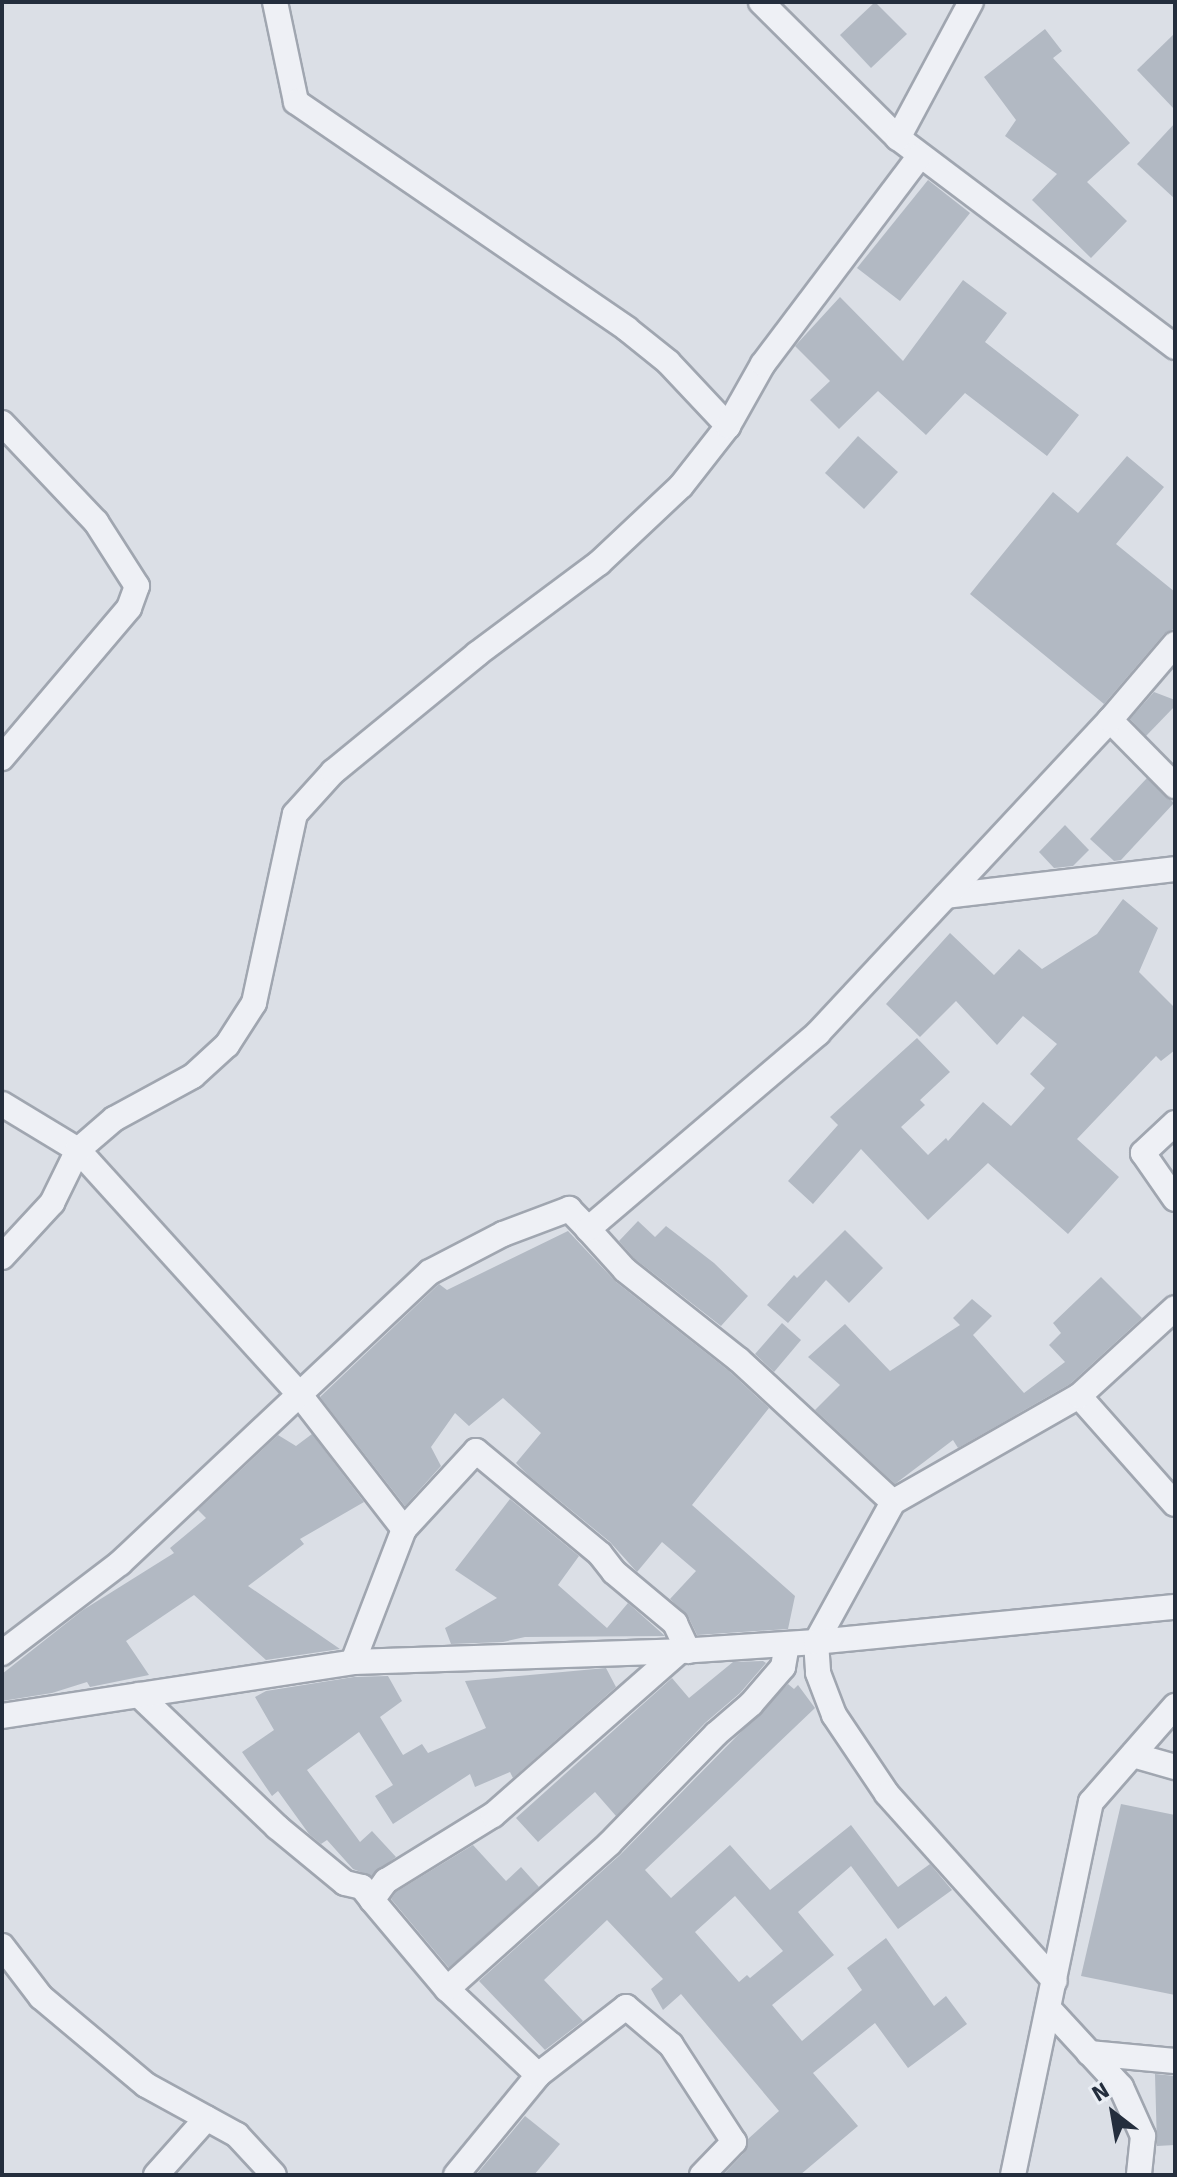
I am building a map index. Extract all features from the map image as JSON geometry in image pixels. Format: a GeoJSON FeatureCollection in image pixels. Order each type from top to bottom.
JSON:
{"type":"FeatureCollection","features":[{"type":"Feature","properties":{"kind":"street"},"geometry":{"type":"LineString","coordinates":[[275,2],[296,102],[627,329],[668,362],[728,426]]}},
{"type":"Feature","properties":{"kind":"street"},"geometry":{"type":"LineString","coordinates":[[761,2],[898,138],[1175,347]]}},
{"type":"Feature","properties":{"kind":"street"},"geometry":{"type":"LineString","coordinates":[[898,138],[971,2]]}},
{"type":"Feature","properties":{"kind":"street"},"geometry":{"type":"LineString","coordinates":[[2,1257],[52,1203],[78,1150],[114,1119],[193,1076],[227,1045],[254,1003],[295,814],[333,772],[477,654],[599,563],[681,486],[728,426],[763,364],[920,156]]}},
{"type":"Feature","properties":{"kind":"street"},"geometry":{"type":"LineString","coordinates":[[2,423],[96,522],[137,586],[129,608],[2,758]]}},
{"type":"Feature","properties":{"kind":"street"},"geometry":{"type":"LineString","coordinates":[[588,1229],[818,1033],[1110,720],[1175,644]]}},
{"type":"Feature","properties":{"kind":"street"},"geometry":{"type":"LineString","coordinates":[[1110,720],[1175,786]]}},
{"type":"Feature","properties":{"kind":"street"},"geometry":{"type":"LineString","coordinates":[[946,896],[1175,869]]}},
{"type":"Feature","properties":{"kind":"street"},"geometry":{"type":"LineString","coordinates":[[2,1104],[78,1150],[300,1395],[404,1529]]}},
{"type":"Feature","properties":{"kind":"street"},"geometry":{"type":"LineString","coordinates":[[1175,1123],[1143,1153],[1175,1199]]}},
{"type":"Feature","properties":{"kind":"street"},"geometry":{"type":"LineString","coordinates":[[2,1653],[120,1563],[430,1272],[503,1234],[569,1209],[625,1270],[739,1360],[893,1502]]}},
{"type":"Feature","properties":{"kind":"street"},"geometry":{"type":"LineString","coordinates":[[1055,1981],[887,1794],[834,1715],[818,1673],[816,1642],[893,1502],[1079,1396],[1175,1308]]}},
{"type":"Feature","properties":{"kind":"street"},"geometry":{"type":"LineString","coordinates":[[1079,1396],[1175,1504]]}},
{"type":"Feature","properties":{"kind":"street"},"geometry":{"type":"LineString","coordinates":[[353,1662],[404,1529],[476,1451],[600,1554],[614,1572],[675,1623],[684,1651]]}},
{"type":"Feature","properties":{"kind":"street"},"geometry":{"type":"LineString","coordinates":[[2,1716],[353,1662],[684,1651],[816,1642],[1175,1607]]}},
{"type":"Feature","properties":{"kind":"street"},"geometry":{"type":"LineString","coordinates":[[447,1989],[609,1844],[716,1734],[751,1704],[783,1667],[787,1644]]}},
{"type":"Feature","properties":{"kind":"street"},"geometry":{"type":"LineString","coordinates":[[372,1900],[386,1881],[493,1815],[684,1651]]}},
{"type":"Feature","properties":{"kind":"street"},"geometry":{"type":"LineString","coordinates":[[139,1695],[277,1827],[345,1883],[362,1887],[447,1989],[538,2075]]}},
{"type":"Feature","properties":{"kind":"street"},"geometry":{"type":"LineString","coordinates":[[1013,2175],[1091,1802],[1175,1706]]}},
{"type":"Feature","properties":{"kind":"street"},"geometry":{"type":"LineString","coordinates":[[1133,1755],[1175,1767]]}},
{"type":"Feature","properties":{"kind":"street"},"geometry":{"type":"LineString","coordinates":[[2,1946],[41,1997],[99,2046],[146,2085],[237,2135],[274,2175]]}},
{"type":"Feature","properties":{"kind":"street"},"geometry":{"type":"LineString","coordinates":[[456,2175],[538,2075],[626,2007],[671,2045],[734,2142],[702,2175]]}},
{"type":"Feature","properties":{"kind":"street"},"geometry":{"type":"LineString","coordinates":[[1049,2009],[1121,2087],[1143,2136],[1139,2175]]}},
{"type":"Feature","properties":{"kind":"street"},"geometry":{"type":"LineString","coordinates":[[1089,2053],[1175,2061]]}},
{"type":"Feature","properties":{"kind":"street"},"geometry":{"type":"LineString","coordinates":[[156,2175],[207,2118]]}},
{"type":"Feature","properties":{"kind":"building"},"geometry":{"type":"Polygon","coordinates":[[[875,2],[907,34],[871,68],[840,35],[875,2]]]}},
{"type":"Feature","properties":{"kind":"building"},"geometry":{"type":"Polygon","coordinates":[[[1045,29],[1062,51],[1053,58],[1130,143],[1087,182],[1127,221],[1091,258],[1032,200],[1057,174],[1005,136],[1016,120],[984,77],[1045,29]]]}},
{"type":"Feature","properties":{"kind":"building"},"geometry":{"type":"Polygon","coordinates":[[[1175,33],[1175,110],[1137,70],[1175,33]]]}},
{"type":"Feature","properties":{"kind":"building"},"geometry":{"type":"Polygon","coordinates":[[[1175,123],[1175,199],[1137,164],[1175,123]]]}},
{"type":"Feature","properties":{"kind":"building"},"geometry":{"type":"Polygon","coordinates":[[[928,180],[970,213],[900,301],[857,268],[928,180]]]}},
{"type":"Feature","properties":{"kind":"building"},"geometry":{"type":"Polygon","coordinates":[[[963,280],[1007,313],[985,342],[1079,415],[1047,456],[965,393],[926,435],[878,391],[839,429],[810,400],[830,381],[795,346],[840,297],[903,361],[963,280]]]}},
{"type":"Feature","properties":{"kind":"building"},"geometry":{"type":"Polygon","coordinates":[[[858,436],[898,472],[864,509],[825,473],[858,436]]]}},
{"type":"Feature","properties":{"kind":"building"},"geometry":{"type":"Polygon","coordinates":[[[1127,456],[1164,487],[1116,544],[1175,592],[1175,628],[1164,634],[1104,704],[970,594],[1053,492],[1078,513],[1127,456]]]}},
{"type":"Feature","properties":{"kind":"building"},"geometry":{"type":"Polygon","coordinates":[[[1154,692],[1175,700],[1175,706],[1146,736],[1130,719],[1154,692]]]}},
{"type":"Feature","properties":{"kind":"building"},"geometry":{"type":"Polygon","coordinates":[[[1147,778],[1174,803],[1121,860],[1114,861],[1090,839],[1147,778]]]}},
{"type":"Feature","properties":{"kind":"building"},"geometry":{"type":"Polygon","coordinates":[[[1065,825],[1089,850],[1073,866],[1054,868],[1039,852],[1065,825]]]}},
{"type":"Feature","properties":{"kind":"building"},"geometry":{"type":"Polygon","coordinates":[[[1123,899],[1158,928],[1139,972],[1175,1008],[1175,1050],[1161,1061],[1156,1056],[1077,1139],[1119,1177],[1068,1234],[988,1163],[928,1220],[861,1149],[813,1204],[788,1181],[838,1125],[830,1117],[917,1038],[950,1072],[920,1100],[925,1105],[901,1127],[928,1155],[946,1138],[948,1141],[983,1102],[1011,1126],[1045,1088],[1030,1074],[1057,1044],[1023,1016],[997,1045],[956,1001],[920,1037],[886,1004],[950,933],[994,975],[1019,949],[1042,969],[1097,934],[1123,899]]]}},
{"type":"Feature","properties":{"kind":"building"},"geometry":{"type":"Polygon","coordinates":[[[638,1221],[655,1237],[666,1226],[714,1263],[748,1296],[721,1326],[635,1259],[619,1241],[638,1221]]]}},
{"type":"Feature","properties":{"kind":"building"},"geometry":{"type":"Polygon","coordinates":[[[845,1230],[883,1268],[849,1303],[826,1280],[788,1323],[767,1305],[794,1275],[797,1278],[845,1230]]]}},
{"type":"Feature","properties":{"kind":"building"},"geometry":{"type":"Polygon","coordinates":[[[568,1231],[616,1282],[729,1371],[769,1408],[692,1505],[795,1596],[788,1629],[697,1635],[688,1616],[670,1599],[696,1571],[662,1542],[637,1572],[610,1542],[528,1475],[516,1463],[541,1433],[503,1398],[469,1426],[455,1413],[431,1447],[441,1466],[405,1506],[320,1397],[439,1284],[447,1290],[568,1231]]]}},
{"type":"Feature","properties":{"kind":"building"},"geometry":{"type":"Polygon","coordinates":[[[1101,1277],[1142,1318],[1070,1384],[958,1448],[953,1440],[895,1484],[815,1410],[840,1385],[808,1357],[845,1324],[890,1371],[960,1325],[953,1318],[972,1299],[992,1316],[973,1335],[1024,1393],[1065,1362],[1049,1345],[1061,1333],[1053,1323],[1101,1277]]]}},
{"type":"Feature","properties":{"kind":"building"},"geometry":{"type":"Polygon","coordinates":[[[782,1323],[801,1340],[774,1372],[755,1354],[782,1323]]]}},
{"type":"Feature","properties":{"kind":"building"},"geometry":{"type":"Polygon","coordinates":[[[312,1434],[364,1502],[300,1539],[304,1544],[248,1586],[340,1649],[266,1660],[194,1595],[126,1641],[149,1675],[90,1687],[87,1682],[52,1693],[2,1701],[2,1674],[83,1610],[174,1553],[170,1548],[206,1518],[198,1510],[278,1435],[296,1446],[312,1434]]]}},
{"type":"Feature","properties":{"kind":"building"},"geometry":{"type":"Polygon","coordinates":[[[510,1499],[579,1556],[558,1585],[607,1628],[628,1603],[665,1636],[525,1637],[503,1642],[451,1644],[445,1628],[497,1598],[455,1570],[510,1499]]]}},
{"type":"Feature","properties":{"kind":"building"},"geometry":{"type":"Polygon","coordinates":[[[733,1662],[766,1663],[740,1693],[705,1723],[616,1816],[595,1792],[538,1842],[516,1818],[672,1678],[689,1698],[733,1662]]]}},
{"type":"Feature","properties":{"kind":"building"},"geometry":{"type":"Polygon","coordinates":[[[606,1668],[616,1687],[513,1778],[510,1772],[475,1787],[470,1774],[393,1824],[375,1796],[393,1785],[359,1732],[307,1770],[360,1842],[372,1831],[396,1857],[371,1876],[353,1869],[327,1840],[321,1844],[309,1834],[278,1791],[272,1796],[242,1752],[274,1730],[255,1697],[266,1691],[354,1677],[388,1676],[402,1701],[380,1717],[403,1755],[422,1744],[428,1753],[486,1728],[465,1681],[606,1668]]]}},
{"type":"Feature","properties":{"kind":"building"},"geometry":{"type":"Polygon","coordinates":[[[788,1684],[794,1689],[798,1685],[815,1708],[645,1870],[671,1898],[730,1845],[770,1890],[851,1825],[898,1887],[930,1864],[952,1890],[898,1929],[851,1866],[798,1912],[834,1955],[772,2005],[802,2041],[862,1990],[847,1968],[886,1938],[934,2006],[946,1996],[967,2024],[908,2068],[875,2023],[813,2073],[858,2126],[800,2175],[723,2175],[745,2152],[748,2139],[779,2111],[681,1994],[663,2010],[651,1989],[663,1979],[607,1920],[544,1980],[583,2021],[545,2050],[479,1981],[620,1855],[788,1684]],[[735,1896],[695,1932],[739,1982],[747,1975],[750,1978],[783,1951],[735,1896]]]}},
{"type":"Feature","properties":{"kind":"building"},"geometry":{"type":"Polygon","coordinates":[[[1121,1804],[1175,1815],[1175,1995],[1081,1976],[1121,1804]]]}},
{"type":"Feature","properties":{"kind":"building"},"geometry":{"type":"Polygon","coordinates":[[[473,1845],[506,1881],[521,1867],[539,1887],[449,1968],[391,1899],[396,1892],[473,1845]]]}},
{"type":"Feature","properties":{"kind":"building"},"geometry":{"type":"Polygon","coordinates":[[[1155,2074],[1175,2076],[1175,2145],[1157,2146],[1155,2074]]]}},
{"type":"Feature","properties":{"kind":"building"},"geometry":{"type":"Polygon","coordinates":[[[525,2116],[560,2144],[534,2175],[476,2175],[525,2116]]]}}]}
